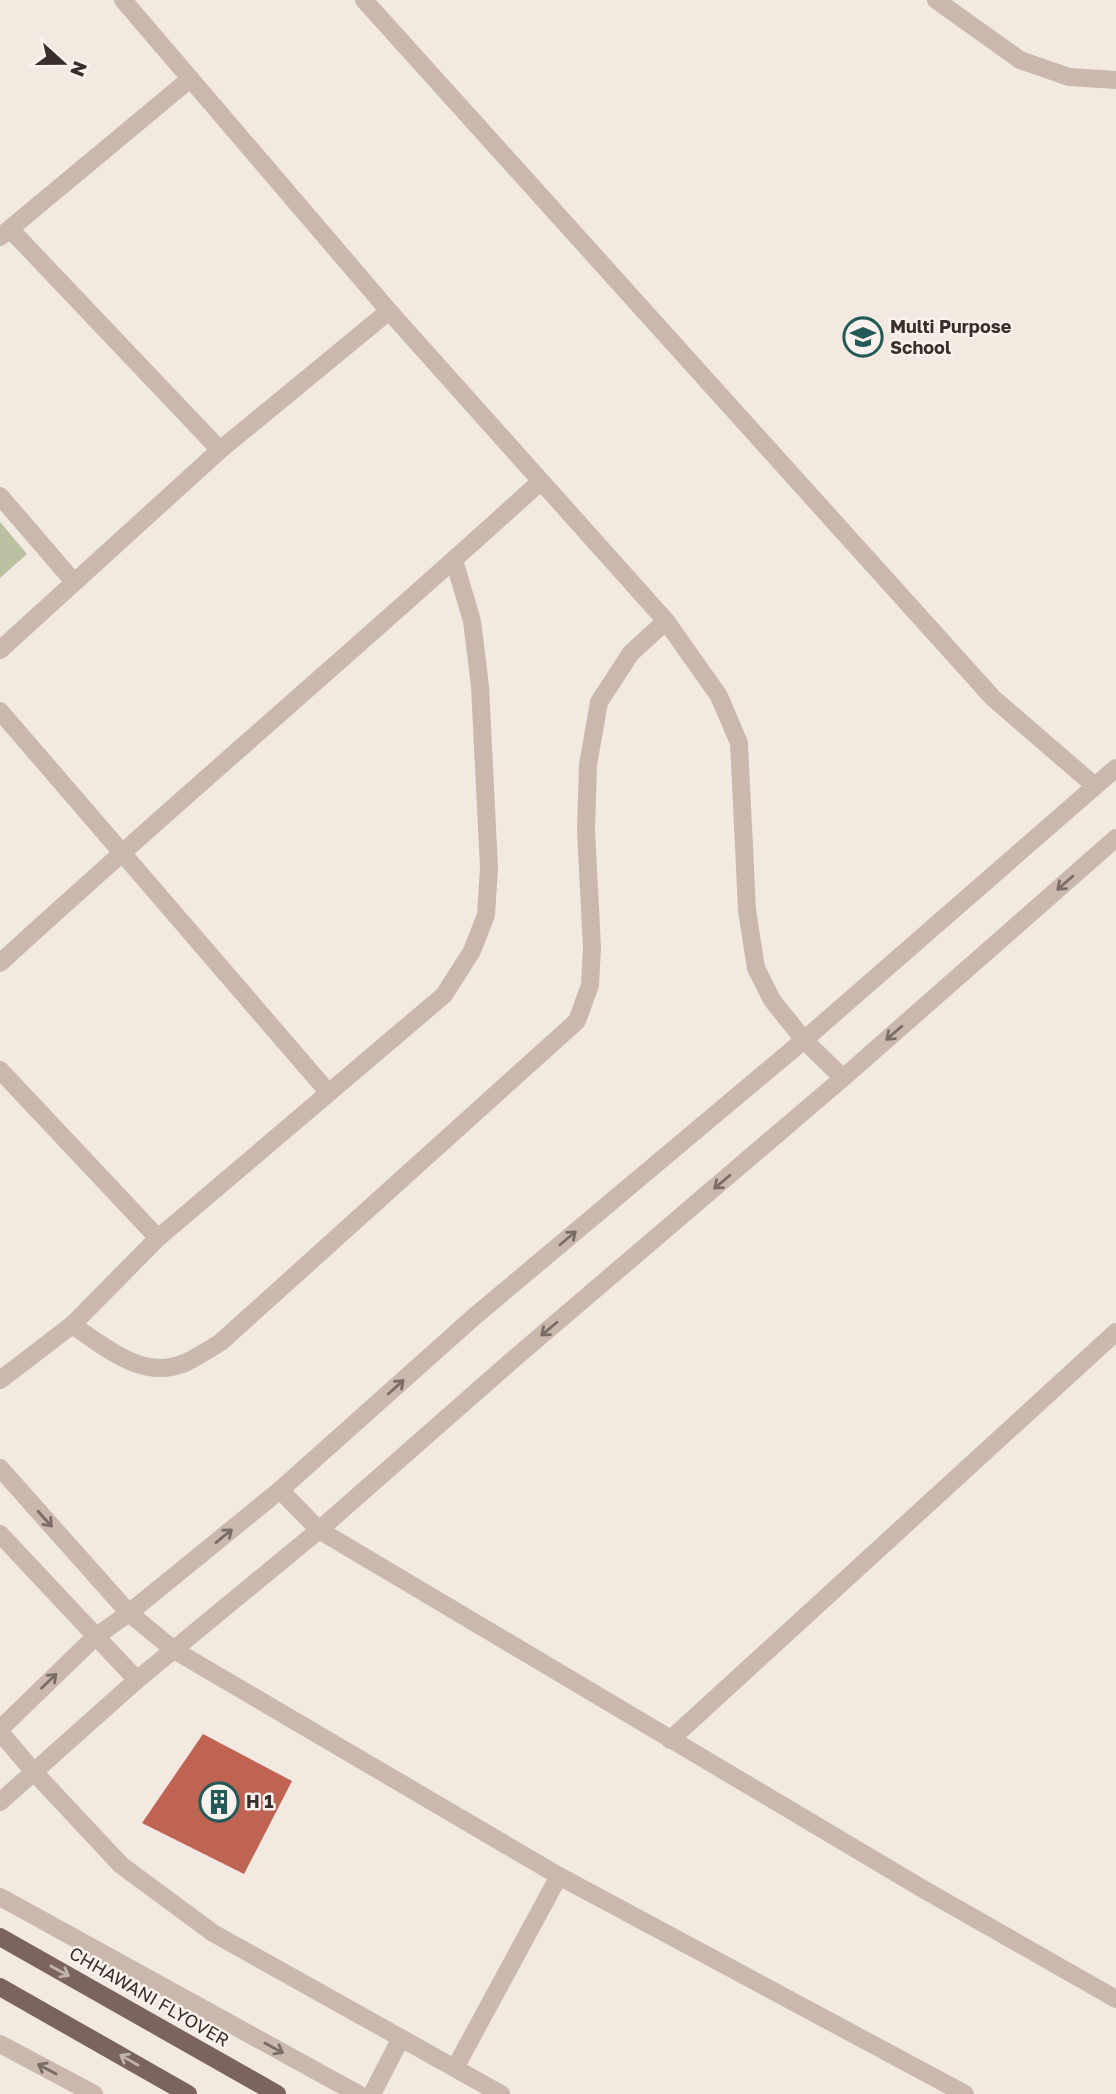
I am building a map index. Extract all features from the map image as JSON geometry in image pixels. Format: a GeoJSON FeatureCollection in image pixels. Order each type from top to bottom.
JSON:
{"type":"FeatureCollection","features":[{"type":"Feature","properties":{"kind":"main road","name":"CHHAWANI FLYOVER"},"geometry":{"type":"LineString","coordinates":[[0,1937],[276,2094]]}},
{"type":"Feature","properties":{"kind":"main road"},"geometry":{"type":"LineString","coordinates":[[0,1987],[188,2094]]}},
{"type":"Feature","properties":{"kind":"street"},"geometry":{"type":"LineString","coordinates":[[123,0],[389,311],[666,621],[719,696],[739,743],[747,911],[756,968],[772,1000],[804,1040],[843,1078]]}},
{"type":"Feature","properties":{"kind":"street"},"geometry":{"type":"LineString","coordinates":[[364,0],[993,698],[1094,786]]}},
{"type":"Feature","properties":{"kind":"street"},"geometry":{"type":"LineString","coordinates":[[936,0],[1020,60],[1069,77],[1116,80]]}},
{"type":"Feature","properties":{"kind":"street"},"geometry":{"type":"LineString","coordinates":[[190,79],[5,233],[220,450]]}},
{"type":"Feature","properties":{"kind":"street"},"geometry":{"type":"LineString","coordinates":[[0,650],[220,450],[389,311]]}},
{"type":"Feature","properties":{"kind":"street"},"geometry":{"type":"LineString","coordinates":[[0,963],[121,852],[540,482]]}},
{"type":"Feature","properties":{"kind":"street"},"geometry":{"type":"LineString","coordinates":[[0,496],[74,582]]}},
{"type":"Feature","properties":{"kind":"street"},"geometry":{"type":"LineString","coordinates":[[0,1380],[72,1325],[158,1238],[444,995],[472,951],[485,915],[489,868],[480,686],[472,621],[454,560]]}},
{"type":"Feature","properties":{"kind":"street"},"geometry":{"type":"LineString","coordinates":[[72,1325],[130,1363],[157,1369],[186,1363],[221,1342],[577,1021],[590,985],[592,948],[586,830],[588,765],[599,702],[631,653],[666,621]]}},
{"type":"Feature","properties":{"kind":"street"},"geometry":{"type":"LineString","coordinates":[[0,711],[328,1092]]}},
{"type":"Feature","properties":{"kind":"street"},"geometry":{"type":"LineString","coordinates":[[501,2094],[214,1933],[121,1865],[34,1772],[0,1730],[95,1637],[129,1613],[280,1490],[475,1316],[804,1040],[1116,768]]}},
{"type":"Feature","properties":{"kind":"street"},"geometry":{"type":"LineString","coordinates":[[0,1802],[137,1680],[319,1530],[516,1357],[843,1078],[1116,838]]}},
{"type":"Feature","properties":{"kind":"street"},"geometry":{"type":"LineString","coordinates":[[0,1070],[158,1238]]}},
{"type":"Feature","properties":{"kind":"street"},"geometry":{"type":"LineString","coordinates":[[670,1740],[1116,1332]]}},
{"type":"Feature","properties":{"kind":"street"},"geometry":{"type":"LineString","coordinates":[[0,1468],[129,1613],[174,1650],[559,1876],[965,2094]]}},
{"type":"Feature","properties":{"kind":"street"},"geometry":{"type":"LineString","coordinates":[[280,1490],[319,1530],[923,1889],[1116,1999]]}},
{"type":"Feature","properties":{"kind":"street"},"geometry":{"type":"LineString","coordinates":[[0,1534],[137,1680]]}},
{"type":"Feature","properties":{"kind":"street"},"geometry":{"type":"LineString","coordinates":[[455,2068],[559,1876]]}},
{"type":"Feature","properties":{"kind":"street"},"geometry":{"type":"LineString","coordinates":[[0,1896],[358,2094]]}},
{"type":"Feature","properties":{"kind":"street"},"geometry":{"type":"LineString","coordinates":[[372,2094],[401,2038]]}},
{"type":"Feature","properties":{"kind":"street"},"geometry":{"type":"LineString","coordinates":[[0,2044],[94,2094]]}},
{"type":"Feature","properties":{"kind":"green space"},"geometry":{"type":"Polygon","coordinates":[[[0,522],[27,554],[0,578],[0,522]]]}},
{"type":"Feature","properties":{"kind":"building","name":"H 1"},"geometry":{"type":"Polygon","coordinates":[[[203,1734],[292,1781],[244,1874],[142,1823],[203,1734]]]}},
{"type":"Feature","properties":{"kind":"place","name":"Multi Purpose School"},"geometry":{"type":"Point","coordinates":[863,337]}},
{"type":"Feature","properties":{"kind":"place","name":"H 1"},"geometry":{"type":"Point","coordinates":[219,1802]}}]}
